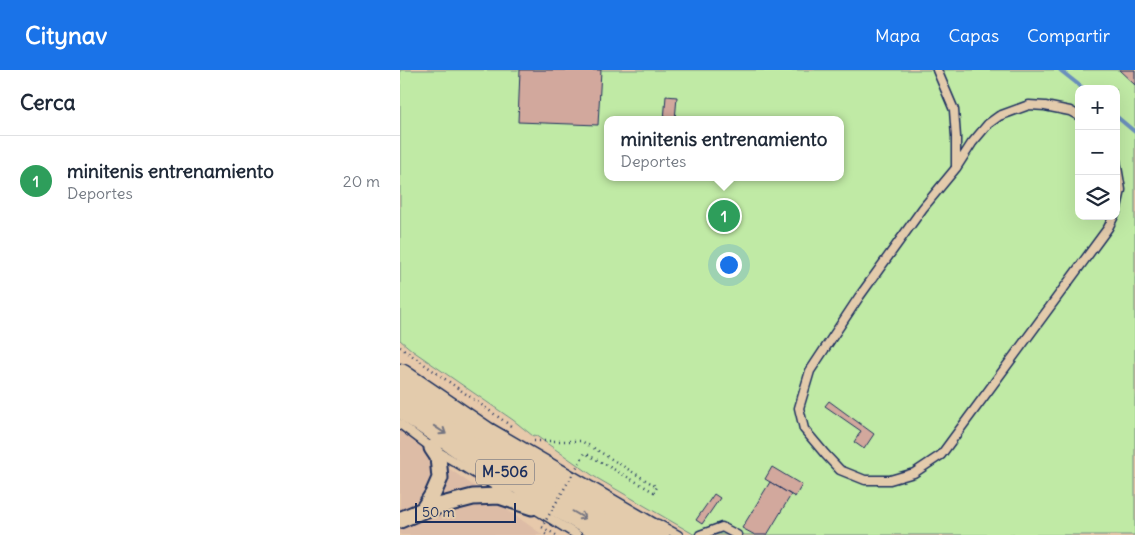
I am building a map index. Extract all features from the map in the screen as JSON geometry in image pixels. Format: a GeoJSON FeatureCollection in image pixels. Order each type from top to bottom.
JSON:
{"type":"FeatureCollection","features":[{"type":"Feature","properties":{"kind":"highway"},"geometry":{"type":"LineString","coordinates":[[400,360],[510,438],[552,475]]}},
{"type":"Feature","properties":{"kind":"highway","name":"M-506"},"geometry":{"type":"LineString","coordinates":[[400,378],[486,436],[601,504],[653,527]]}},
{"type":"Feature","properties":{"kind":"highway","name":"M-506"},"geometry":{"type":"LineString","coordinates":[[400,403],[475,454],[613,535]]}},
{"type":"Feature","properties":{"kind":"street"},"geometry":{"type":"LineString","coordinates":[[423,510],[440,478],[438,457],[432,448]]}},
{"type":"Feature","properties":{"kind":"street"},"geometry":{"type":"LineString","coordinates":[[400,520],[423,510],[473,497],[499,496],[532,508]]}},
{"type":"Feature","properties":{"kind":"lane"},"geometry":{"type":"LineString","coordinates":[[937,70],[954,110],[956,168]]}},
{"type":"Feature","properties":{"kind":"lane"},"geometry":{"type":"LineString","coordinates":[[1075,114],[1062,109],[1029,105],[999,116],[988,124],[972,143],[956,168],[923,208],[858,297],[810,371],[799,408],[804,430],[840,470],[865,480],[890,480],[914,473],[941,455],[1112,220]]}},
{"type":"Feature","properties":{"kind":"lane"},"geometry":{"type":"LineString","coordinates":[[400,424],[432,448],[577,535]]}},
{"type":"Feature","properties":{"kind":"lane"},"geometry":{"type":"LineString","coordinates":[[601,504],[635,514]]}},
{"type":"Feature","properties":{"kind":"lane"},"geometry":{"type":"LineString","coordinates":[[653,527],[678,535]]}},
{"type":"Feature","properties":{"kind":"lane"},"geometry":{"type":"LineString","coordinates":[[700,535],[722,527],[737,535]]}},
{"type":"Feature","properties":{"kind":"path"},"geometry":{"type":"LineString","coordinates":[[400,347],[516,430]]}},
{"type":"Feature","properties":{"kind":"path"},"geometry":{"type":"LineString","coordinates":[[532,441],[581,441],[657,487],[654,492],[585,453],[542,527],[556,535]]}},
{"type":"Feature","properties":{"kind":"shaded area"},"geometry":{"type":"Polygon","coordinates":[[[400,430],[444,465],[543,535],[400,535],[400,430]]]}},
{"type":"Feature","properties":{"kind":"green space"},"geometry":{"type":"Polygon","coordinates":[[[400,70],[1135,70],[1135,535],[695,535],[595,477],[535,435],[533,436],[400,340],[400,70]]]}},
{"type":"Feature","properties":{"kind":"building"},"geometry":{"type":"Polygon","coordinates":[[[520,70],[601,70],[598,125],[518,122],[520,70]]]}},
{"type":"Feature","properties":{"kind":"building"},"geometry":{"type":"Polygon","coordinates":[[[1119,70],[1135,70],[1135,85],[1119,70]]]}},
{"type":"Feature","properties":{"kind":"building"},"geometry":{"type":"Polygon","coordinates":[[[666,96],[677,97],[675,116],[664,116],[666,96]]]}},
{"type":"Feature","properties":{"kind":"building"},"geometry":{"type":"Polygon","coordinates":[[[829,401],[874,434],[864,449],[854,442],[861,431],[825,406],[829,401]]]}},
{"type":"Feature","properties":{"kind":"building"},"geometry":{"type":"Polygon","coordinates":[[[772,467],[802,485],[795,497],[765,479],[772,467]]]}},
{"type":"Feature","properties":{"kind":"building"},"geometry":{"type":"Polygon","coordinates":[[[770,482],[791,495],[767,535],[755,535],[742,528],[770,482]]]}},
{"type":"Feature","properties":{"kind":"building"},"geometry":{"type":"Polygon","coordinates":[[[714,494],[720,498],[702,524],[696,520],[714,494]]]}},
{"type":"Feature","properties":{"kind":"waterway"},"geometry":{"type":"LineString","coordinates":[[1060,70],[1079,85]]}},
{"type":"Feature","properties":{"kind":"waterway"},"geometry":{"type":"LineString","coordinates":[[1120,119],[1135,132]]}},
{"type":"Feature","properties":{"kind":"place","name":"minitenis entrenamiento"},"geometry":{"type":"Point","coordinates":[724,216]}}]}
